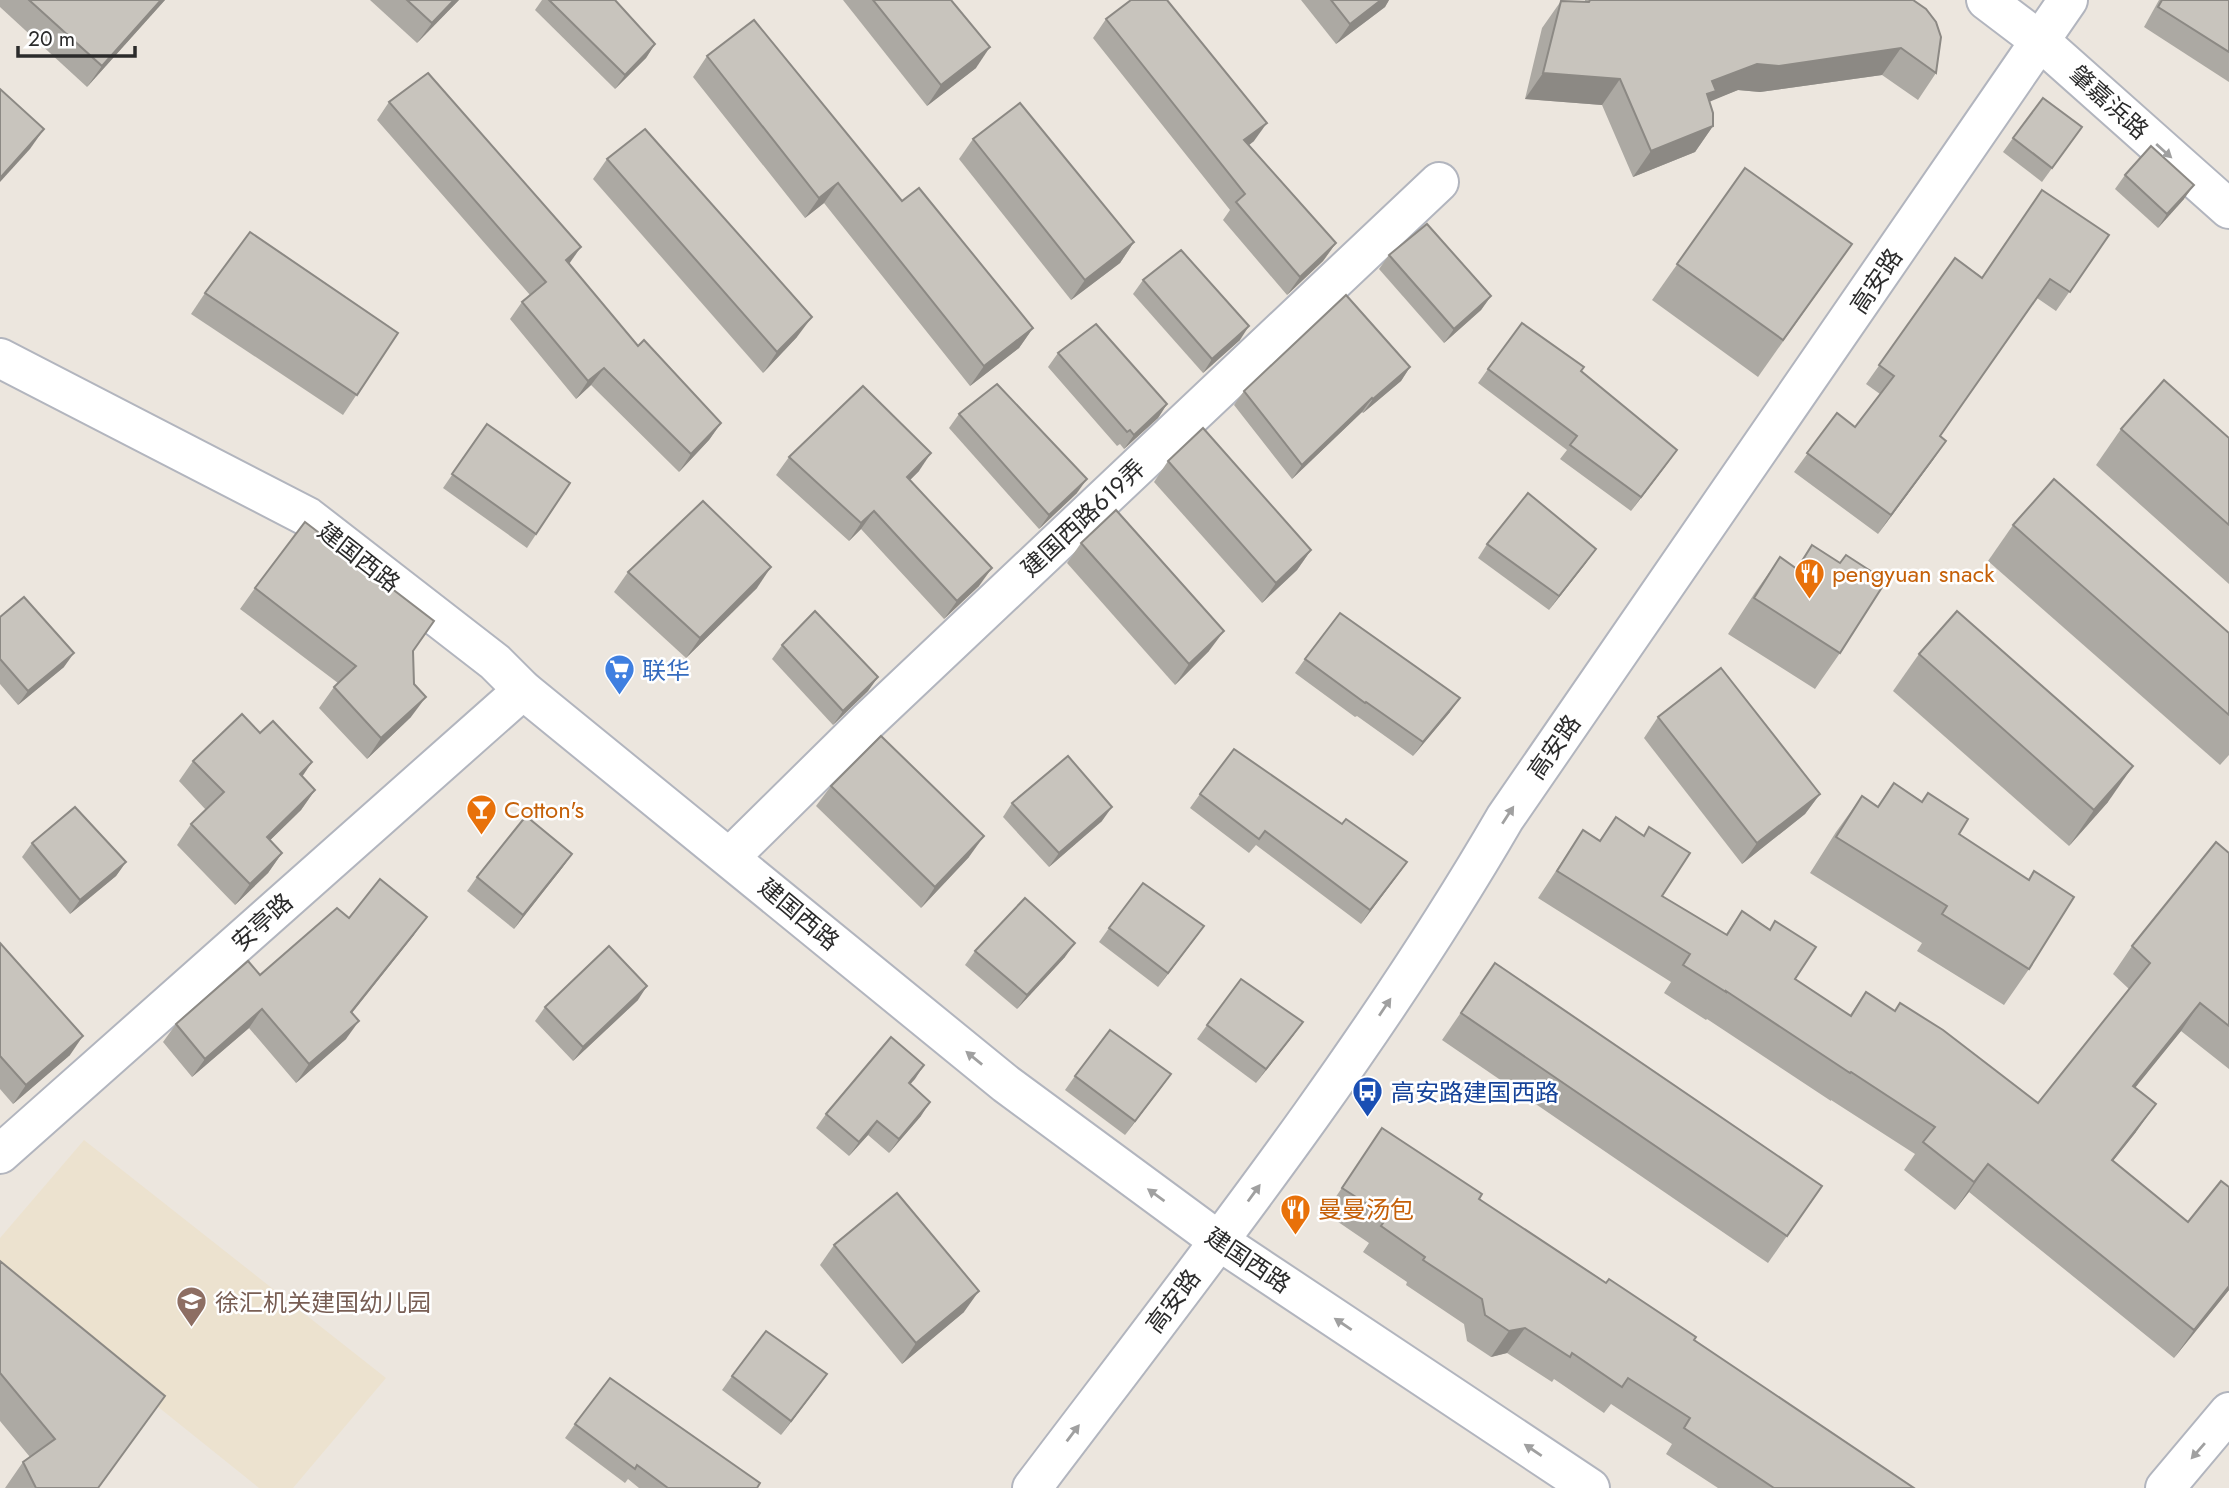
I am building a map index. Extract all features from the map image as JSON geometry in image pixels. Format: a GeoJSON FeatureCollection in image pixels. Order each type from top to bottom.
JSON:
{"type":"FeatureCollection","features":[{"type":"Feature","properties":{"kind":"street","name":"肇嘉浜路"},"geometry":{"type":"LineString","coordinates":[[1986,0],[2040,41],[2229,209]]}},
{"type":"Feature","properties":{"kind":"street","name":"高安路"},"geometry":{"type":"LineString","coordinates":[[1032,1488],[1328,1092],[1456,902],[1505,818],[2068,0]]}},
{"type":"Feature","properties":{"kind":"street","name":"建国西路619弄"},"geometry":{"type":"LineString","coordinates":[[730,857],[878,712],[1439,182]]}},
{"type":"Feature","properties":{"kind":"street","name":"建国西路"},"geometry":{"type":"LineString","coordinates":[[0,358],[308,517],[495,662],[523,690],[1006,1084],[1219,1241],[1590,1488]]}},
{"type":"Feature","properties":{"kind":"street","name":"安亭路"},"geometry":{"type":"LineString","coordinates":[[0,1154],[523,690]]}},
{"type":"Feature","properties":{"kind":"street"},"geometry":{"type":"LineString","coordinates":[[2165,1488],[2229,1412]]}},
{"type":"Feature","properties":{"kind":"shaded area","name":"徐汇机关建国幼儿园"},"geometry":{"type":"Polygon","coordinates":[[[84,1140],[386,1378],[293,1488],[259,1488],[0,1280],[0,1238],[84,1140]]]}},
{"type":"Feature","properties":{"kind":"building"},"geometry":{"type":"Polygon","coordinates":[[[29,0],[161,0],[102,66],[29,0]]]}},
{"type":"Feature","properties":{"kind":"building"},"geometry":{"type":"Polygon","coordinates":[[[407,0],[454,0],[432,23],[407,0]]]}},
{"type":"Feature","properties":{"kind":"building"},"geometry":{"type":"Polygon","coordinates":[[[549,0],[615,0],[655,44],[625,75],[549,0]]]}},
{"type":"Feature","properties":{"kind":"building"},"geometry":{"type":"Polygon","coordinates":[[[873,0],[951,0],[990,47],[941,85],[873,0]]]}},
{"type":"Feature","properties":{"kind":"building"},"geometry":{"type":"Polygon","coordinates":[[[1131,0],[1167,0],[1267,123],[1244,140],[1336,243],[1300,277],[1236,202],[1245,194],[1106,19],[1131,0]]]}},
{"type":"Feature","properties":{"kind":"building"},"geometry":{"type":"Polygon","coordinates":[[[1331,0],[1381,0],[1350,24],[1331,0]]]}},
{"type":"Feature","properties":{"kind":"building"},"geometry":{"type":"Polygon","coordinates":[[[1913,0],[1926,9],[1936,22],[1941,37],[1936,73],[1901,48],[1779,66],[1757,64],[1712,81],[1716,91],[1707,94],[1713,113],[1713,126],[1651,151],[1620,79],[1543,73],[1561,1],[1913,0]]]}},
{"type":"Feature","properties":{"kind":"building"},"geometry":{"type":"Polygon","coordinates":[[[2162,0],[2229,0],[2229,52],[2158,7],[2162,0]]]}},
{"type":"Feature","properties":{"kind":"building"},"geometry":{"type":"Polygon","coordinates":[[[754,20],[902,201],[919,188],[1033,328],[984,366],[838,183],[819,198],[707,56],[754,20]]]}},
{"type":"Feature","properties":{"kind":"building"},"geometry":{"type":"Polygon","coordinates":[[[428,73],[581,247],[566,260],[638,346],[644,340],[721,423],[691,454],[604,368],[588,381],[522,302],[546,282],[389,102],[428,73]]]}},
{"type":"Feature","properties":{"kind":"building"},"geometry":{"type":"Polygon","coordinates":[[[0,89],[44,129],[0,178],[0,89]]]}},
{"type":"Feature","properties":{"kind":"building"},"geometry":{"type":"Polygon","coordinates":[[[2043,98],[2082,127],[2052,168],[2013,138],[2043,98]]]}},
{"type":"Feature","properties":{"kind":"building"},"geometry":{"type":"Polygon","coordinates":[[[1020,103],[1134,242],[1085,280],[973,139],[1020,103]]]}},
{"type":"Feature","properties":{"kind":"building"},"geometry":{"type":"Polygon","coordinates":[[[645,129],[812,317],[777,352],[607,159],[645,129]]]}},
{"type":"Feature","properties":{"kind":"building"},"geometry":{"type":"Polygon","coordinates":[[[2151,146],[2194,185],[2167,214],[2125,175],[2151,146]]]}},
{"type":"Feature","properties":{"kind":"building"},"geometry":{"type":"Polygon","coordinates":[[[1745,168],[1852,244],[1783,340],[1677,264],[1745,168]]]}},
{"type":"Feature","properties":{"kind":"building"},"geometry":{"type":"Polygon","coordinates":[[[2042,190],[2109,235],[2070,292],[2050,279],[1940,436],[1946,441],[1891,515],[1807,453],[1837,413],[1855,427],[1894,376],[1879,365],[1955,258],[1982,278],[2042,190]]]}},
{"type":"Feature","properties":{"kind":"building"},"geometry":{"type":"Polygon","coordinates":[[[1427,224],[1491,296],[1454,329],[1389,255],[1427,224]]]}},
{"type":"Feature","properties":{"kind":"building"},"geometry":{"type":"Polygon","coordinates":[[[250,232],[398,333],[357,395],[205,293],[250,232]]]}},
{"type":"Feature","properties":{"kind":"building"},"geometry":{"type":"Polygon","coordinates":[[[1181,250],[1249,326],[1212,359],[1143,280],[1181,250]]]}},
{"type":"Feature","properties":{"kind":"building"},"geometry":{"type":"Polygon","coordinates":[[[1346,295],[1410,367],[1372,398],[1302,465],[1244,391],[1346,295]]]}},
{"type":"Feature","properties":{"kind":"building"},"geometry":{"type":"Polygon","coordinates":[[[1522,323],[1584,367],[1581,371],[1677,450],[1641,497],[1570,445],[1577,436],[1488,369],[1522,323]]]}},
{"type":"Feature","properties":{"kind":"building"},"geometry":{"type":"Polygon","coordinates":[[[1096,324],[1167,404],[1134,435],[1130,430],[1127,432],[1058,353],[1096,324]]]}},
{"type":"Feature","properties":{"kind":"building"},"geometry":{"type":"Polygon","coordinates":[[[2164,380],[2229,438],[2229,525],[2121,429],[2164,380]]]}},
{"type":"Feature","properties":{"kind":"building"},"geometry":{"type":"Polygon","coordinates":[[[997,384],[1087,479],[1049,515],[959,414],[997,384]]]}},
{"type":"Feature","properties":{"kind":"building"},"geometry":{"type":"Polygon","coordinates":[[[863,386],[931,453],[907,477],[992,568],[957,601],[874,511],[861,523],[789,457],[863,386]]]}},
{"type":"Feature","properties":{"kind":"building"},"geometry":{"type":"Polygon","coordinates":[[[487,424],[570,483],[536,534],[452,474],[487,424]]]}},
{"type":"Feature","properties":{"kind":"building"},"geometry":{"type":"Polygon","coordinates":[[[1203,428],[1311,550],[1276,583],[1168,461],[1203,428]]]}},
{"type":"Feature","properties":{"kind":"building"},"geometry":{"type":"Polygon","coordinates":[[[2054,479],[2229,633],[2229,715],[2013,525],[2054,479]]]}},
{"type":"Feature","properties":{"kind":"building"},"geometry":{"type":"Polygon","coordinates":[[[1528,493],[1596,549],[1559,596],[1487,544],[1528,493]]]}},
{"type":"Feature","properties":{"kind":"building"},"geometry":{"type":"Polygon","coordinates":[[[703,501],[771,567],[700,638],[628,572],[703,501]]]}},
{"type":"Feature","properties":{"kind":"building"},"geometry":{"type":"Polygon","coordinates":[[[1116,510],[1224,631],[1189,664],[1081,543],[1116,510]]]}},
{"type":"Feature","properties":{"kind":"building"},"geometry":{"type":"Polygon","coordinates":[[[305,522],[434,621],[413,651],[414,684],[426,697],[381,738],[334,687],[356,666],[255,588],[305,522]]]}},
{"type":"Feature","properties":{"kind":"building"},"geometry":{"type":"Polygon","coordinates":[[[1812,545],[1840,563],[1846,555],[1886,581],[1840,653],[1754,598],[1780,557],[1797,569],[1812,545]]]}},
{"type":"Feature","properties":{"kind":"building"},"geometry":{"type":"Polygon","coordinates":[[[24,597],[74,653],[28,691],[0,659],[0,617],[24,597]]]}},
{"type":"Feature","properties":{"kind":"building"},"geometry":{"type":"Polygon","coordinates":[[[815,611],[878,677],[843,711],[782,645],[815,611]]]}},
{"type":"Feature","properties":{"kind":"building"},"geometry":{"type":"Polygon","coordinates":[[[1957,611],[2133,766],[2094,810],[1919,654],[1957,611]]]}},
{"type":"Feature","properties":{"kind":"building"},"geometry":{"type":"Polygon","coordinates":[[[1340,613],[1460,698],[1423,742],[1305,659],[1340,613]]]}},
{"type":"Feature","properties":{"kind":"building"},"geometry":{"type":"Polygon","coordinates":[[[1721,668],[1820,794],[1757,843],[1658,717],[1721,668]]]}},
{"type":"Feature","properties":{"kind":"building"},"geometry":{"type":"Polygon","coordinates":[[[242,714],[260,733],[273,721],[312,762],[300,774],[315,790],[267,837],[282,853],[250,884],[191,824],[224,792],[193,761],[242,714]]]}},
{"type":"Feature","properties":{"kind":"building"},"geometry":{"type":"Polygon","coordinates":[[[881,736],[984,836],[935,887],[831,786],[881,736]]]}},
{"type":"Feature","properties":{"kind":"building"},"geometry":{"type":"Polygon","coordinates":[[[1234,749],[1342,824],[1346,819],[1407,862],[1370,910],[1265,831],[1259,839],[1200,794],[1234,749]]]}},
{"type":"Feature","properties":{"kind":"building"},"geometry":{"type":"Polygon","coordinates":[[[1068,756],[1112,807],[1059,853],[1012,803],[1068,756]]]}},
{"type":"Feature","properties":{"kind":"building"},"geometry":{"type":"Polygon","coordinates":[[[1894,783],[1922,802],[1928,793],[1968,819],[1959,834],[2029,880],[2034,871],[2074,897],[2029,969],[1942,914],[1947,906],[1836,837],[1862,796],[1878,807],[1894,783]]]}},
{"type":"Feature","properties":{"kind":"building"},"geometry":{"type":"Polygon","coordinates":[[[75,807],[126,862],[80,900],[32,843],[75,807]]]}},
{"type":"Feature","properties":{"kind":"building"},"geometry":{"type":"Polygon","coordinates":[[[526,816],[572,854],[523,915],[477,877],[526,816]]]}},
{"type":"Feature","properties":{"kind":"building"},"geometry":{"type":"Polygon","coordinates":[[[1616,817],[1644,836],[1649,827],[1690,853],[1662,896],[1727,935],[1742,911],[1770,930],[1775,921],[1816,947],[1795,979],[1851,1016],[1866,992],[1895,1011],[1900,1003],[1943,1030],[2038,1103],[2150,963],[2132,946],[2216,842],[2229,853],[2229,1026],[2200,1003],[2133,1086],[2156,1104],[2112,1160],[2188,1222],[2221,1181],[2229,1187],[2229,1286],[2194,1330],[1988,1164],[1974,1182],[1923,1142],[1935,1127],[1683,965],[1690,954],[1557,871],[1583,830],[1600,841],[1616,817]]]}},
{"type":"Feature","properties":{"kind":"building"},"geometry":{"type":"Polygon","coordinates":[[[380,879],[427,917],[351,1012],[359,1021],[309,1064],[262,1009],[205,1059],[176,1024],[248,961],[260,975],[337,908],[349,918],[380,879]]]}},
{"type":"Feature","properties":{"kind":"building"},"geometry":{"type":"Polygon","coordinates":[[[1143,883],[1204,926],[1168,973],[1109,928],[1143,883]]]}},
{"type":"Feature","properties":{"kind":"building"},"geometry":{"type":"Polygon","coordinates":[[[1025,898],[1075,943],[1027,995],[975,951],[1025,898]]]}},
{"type":"Feature","properties":{"kind":"building"},"geometry":{"type":"Polygon","coordinates":[[[0,943],[83,1036],[26,1085],[0,1056],[0,943]]]}},
{"type":"Feature","properties":{"kind":"building"},"geometry":{"type":"Polygon","coordinates":[[[609,946],[647,986],[583,1047],[545,1007],[609,946]]]}},
{"type":"Feature","properties":{"kind":"building"},"geometry":{"type":"Polygon","coordinates":[[[1495,963],[1822,1186],[1787,1236],[1461,1013],[1495,963]]]}},
{"type":"Feature","properties":{"kind":"building"},"geometry":{"type":"Polygon","coordinates":[[[1241,979],[1303,1022],[1266,1069],[1207,1025],[1241,979]]]}},
{"type":"Feature","properties":{"kind":"building"},"geometry":{"type":"Polygon","coordinates":[[[1110,1030],[1171,1074],[1135,1121],[1075,1076],[1110,1030]]]}},
{"type":"Feature","properties":{"kind":"building"},"geometry":{"type":"Polygon","coordinates":[[[891,1037],[924,1065],[909,1083],[930,1102],[899,1139],[877,1121],[859,1142],[826,1114],[891,1037]]]}},
{"type":"Feature","properties":{"kind":"building"},"geometry":{"type":"Polygon","coordinates":[[[1382,1128],[1482,1194],[1479,1199],[1606,1283],[1609,1279],[1696,1337],[1694,1340],[1914,1488],[1774,1488],[1684,1428],[1690,1418],[1628,1378],[1622,1387],[1572,1353],[1570,1357],[1525,1328],[1509,1331],[1485,1315],[1482,1299],[1423,1260],[1425,1257],[1381,1226],[1387,1217],[1342,1188],[1382,1128]]]}},
{"type":"Feature","properties":{"kind":"building"},"geometry":{"type":"Polygon","coordinates":[[[897,1193],[979,1291],[916,1343],[834,1245],[897,1193]]]}},
{"type":"Feature","properties":{"kind":"building"},"geometry":{"type":"Polygon","coordinates":[[[0,1261],[165,1396],[98,1488],[36,1488],[23,1462],[55,1439],[0,1373],[0,1261]]]}},
{"type":"Feature","properties":{"kind":"building"},"geometry":{"type":"Polygon","coordinates":[[[766,1331],[827,1374],[791,1421],[732,1376],[766,1331]]]}},
{"type":"Feature","properties":{"kind":"building"},"geometry":{"type":"Polygon","coordinates":[[[610,1378],[760,1483],[757,1488],[668,1488],[637,1465],[635,1469],[575,1424],[610,1378]]]}},
{"type":"Feature","properties":{"kind":"place","name":"pengyuan snack"},"geometry":{"type":"Point","coordinates":[1809,600]}},
{"type":"Feature","properties":{"kind":"place","name":"联华"},"geometry":{"type":"Point","coordinates":[619,697]}},
{"type":"Feature","properties":{"kind":"place","name":"Cotton's"},"geometry":{"type":"Point","coordinates":[481,836]}},
{"type":"Feature","properties":{"kind":"place","name":"高安路建国西路"},"geometry":{"type":"Point","coordinates":[1368,1119]}},
{"type":"Feature","properties":{"kind":"place","name":"曼曼汤包"},"geometry":{"type":"Point","coordinates":[1295,1236]}},
{"type":"Feature","properties":{"kind":"place","name":"徐汇机关建国幼儿园"},"geometry":{"type":"Point","coordinates":[192,1329]}}]}
